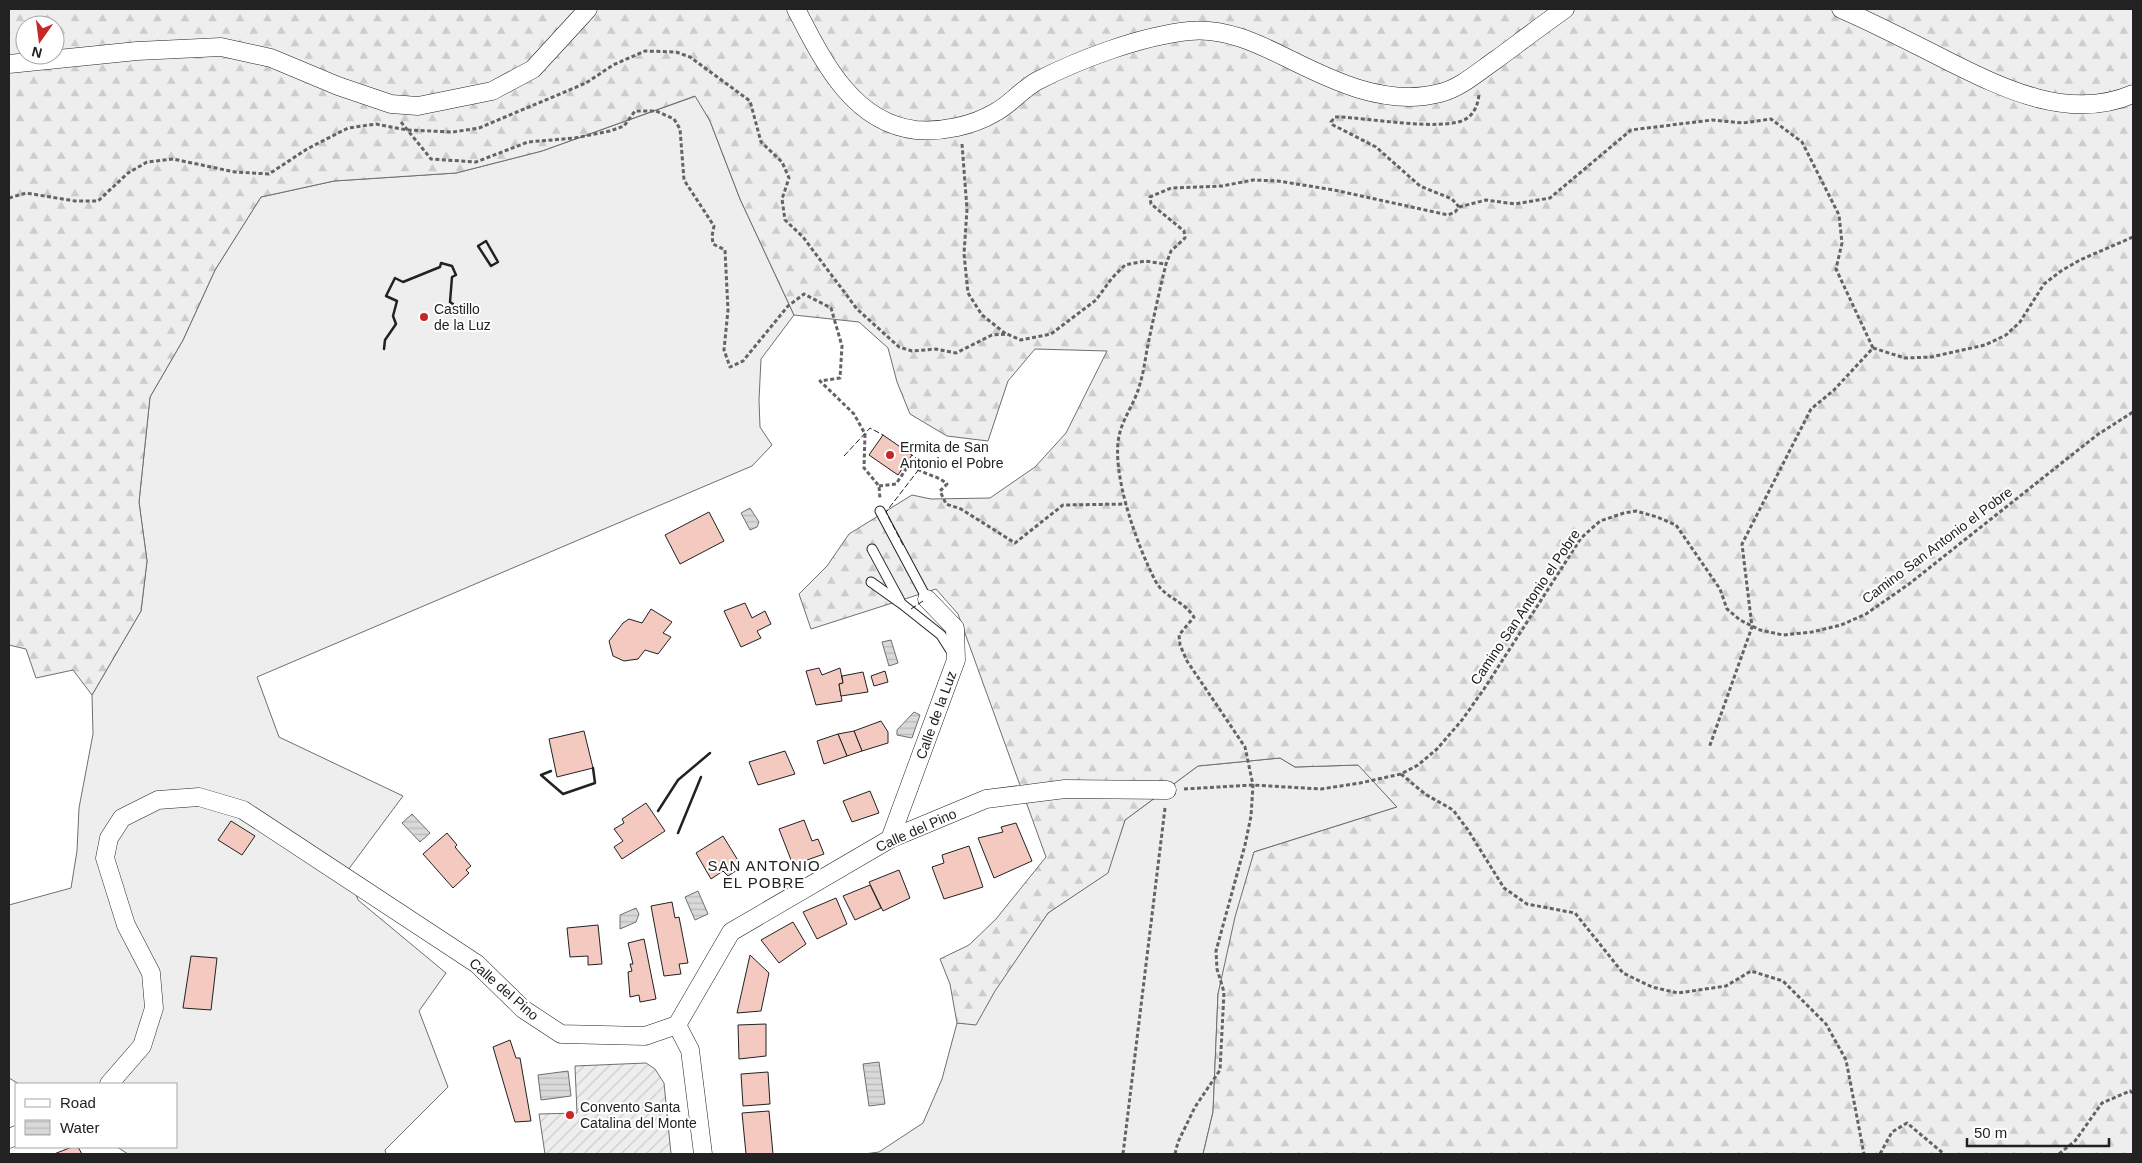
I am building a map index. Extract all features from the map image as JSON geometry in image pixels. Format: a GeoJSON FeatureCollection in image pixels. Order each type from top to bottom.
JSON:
{"type":"FeatureCollection","features":[{"type":"Feature","properties":{"kind":"street"},"geometry":{"type":"LineString","coordinates":[[9,64],[137,51],[220,47],[271,58],[338,86],[391,104],[418,106],[492,91],[533,69],[588,9]]}},
{"type":"Feature","properties":{"kind":"street"},"geometry":{"type":"LineString","coordinates":[[796,9],[816,48],[844,90],[864,109],[892,123],[915,130],[942,130],[959,126],[994,113],[1034,83],[1063,68],[1147,40],[1190,31],[1238,36],[1260,44],[1312,71],[1358,90],[1391,96],[1423,96],[1440,93],[1456,87],[1480,71],[1565,9]]}},
{"type":"Feature","properties":{"kind":"street"},"geometry":{"type":"LineString","coordinates":[[1841,9],[1985,80],[2018,94],[2057,103],[2093,105],[2133,94]]}},
{"type":"Feature","properties":{"kind":"street","name":"Calle de la Luz"},"geometry":{"type":"LineString","coordinates":[[890,839],[956,660],[955,628],[927,599]]}},
{"type":"Feature","properties":{"kind":"street","name":"Calle del Pino"},"geometry":{"type":"LineString","coordinates":[[110,1083],[142,1046],[154,1008],[151,973],[126,925],[105,858],[109,838],[122,818],[158,800],[199,797],[244,810],[477,964],[523,1009],[560,1034],[645,1036],[677,1025],[730,932],[890,839],[986,799],[1065,789],[1167,790]]}},
{"type":"Feature","properties":{"kind":"street"},"geometry":{"type":"LineString","coordinates":[[677,1025],[690,1050],[703,1154]]}},
{"type":"Feature","properties":{"kind":"lane"},"geometry":{"type":"LineString","coordinates":[[880,511],[927,599]]}},
{"type":"Feature","properties":{"kind":"lane"},"geometry":{"type":"LineString","coordinates":[[872,548],[902,604]]}},
{"type":"Feature","properties":{"kind":"lane"},"geometry":{"type":"LineString","coordinates":[[871,582],[902,604],[941,636],[956,660]]}},
{"type":"Feature","properties":{"kind":"path"},"geometry":{"type":"LineString","coordinates":[[9,198],[26,193],[75,200],[98,201],[128,173],[147,162],[173,159],[235,172],[269,174],[307,149],[348,128],[376,124],[407,130],[453,132],[479,128],[586,83],[613,65],[645,51],[676,52],[697,62],[750,101],[761,142],[782,162],[789,178],[782,199],[785,220],[803,237],[857,309],[899,348],[912,351],[936,348],[956,353],[992,335],[1006,334]]}},
{"type":"Feature","properties":{"kind":"path"},"geometry":{"type":"LineString","coordinates":[[1459,207],[1452,199],[1420,186],[1376,147],[1333,125],[1331,122],[1335,117],[1339,117],[1433,124],[1458,122],[1466,119],[1473,113],[1478,102],[1480,71]]}},
{"type":"Feature","properties":{"kind":"path"},"geometry":{"type":"LineString","coordinates":[[391,104],[407,130],[431,159],[476,162],[528,142],[575,138],[610,131],[624,126],[635,111],[656,111],[674,120],[680,128],[684,180],[714,226],[713,244],[725,250],[728,310],[724,350],[730,367],[743,360],[788,306],[804,294],[831,308],[842,346],[840,378],[820,381],[854,414],[865,434],[864,468],[879,486],[880,511]]}},
{"type":"Feature","properties":{"kind":"path"},"geometry":{"type":"LineString","coordinates":[[1175,1154],[1178,1142],[1195,1107],[1220,1070],[1224,992],[1217,969],[1216,951],[1245,844],[1251,816],[1253,785],[1245,747],[1187,661],[1180,645],[1179,635],[1194,617],[1189,609],[1178,600],[1165,594],[1157,584],[1134,532],[1120,472],[1118,450],[1120,433],[1140,386],[1166,264],[1171,251],[1185,238],[1184,231],[1158,212],[1151,204],[1150,197],[1172,188],[1222,186],[1253,180],[1278,181],[1334,190],[1448,215],[1455,212],[1459,207],[1486,200],[1515,204],[1550,198],[1631,130],[1712,120],[1743,123],[1771,119],[1802,142],[1838,215],[1842,243],[1836,269],[1873,348],[1905,358],[1931,357],[1985,345],[2006,335],[2020,322],[2044,284],[2080,260],[2133,237]]}},
{"type":"Feature","properties":{"kind":"path"},"geometry":{"type":"LineString","coordinates":[[959,126],[964,157],[967,209],[964,254],[968,293],[982,315],[1006,334],[1021,340],[1052,334],[1096,300],[1112,278],[1125,265],[1145,261],[1166,264]]}},
{"type":"Feature","properties":{"kind":"path"},"geometry":{"type":"LineString","coordinates":[[1709,748],[1752,627],[1742,544],[1811,409],[1834,390],[1873,348]]}},
{"type":"Feature","properties":{"kind":"path","name":"Camino San Antonio el Pobre"},"geometry":{"type":"LineString","coordinates":[[1167,790],[1253,785],[1321,789],[1401,774],[1418,765],[1437,749],[1462,720],[1581,538],[1600,521],[1624,512],[1636,511],[1676,525],[1720,589],[1727,608],[1740,620],[1752,627],[1783,635],[1812,632],[1841,625],[1866,614],[1909,584],[2097,435],[2133,412]]}},
{"type":"Feature","properties":{"kind":"path"},"geometry":{"type":"LineString","coordinates":[[879,486],[896,484],[910,463],[917,470],[941,478],[947,484],[940,491],[946,504],[961,509],[1016,543],[1063,505],[1127,504]]}},
{"type":"Feature","properties":{"kind":"path"},"geometry":{"type":"LineString","coordinates":[[1401,774],[1425,794],[1453,810],[1468,830],[1504,888],[1527,904],[1575,913],[1623,973],[1652,987],[1678,992],[1726,986],[1750,971],[1783,981],[1826,1024],[1846,1060],[1864,1154]]}},
{"type":"Feature","properties":{"kind":"path"},"geometry":{"type":"LineString","coordinates":[[1124,1154],[1167,790]]}},
{"type":"Feature","properties":{"kind":"path"},"geometry":{"type":"LineString","coordinates":[[2059,1154],[2075,1142],[2102,1102],[2130,1092],[2133,1093]]}},
{"type":"Feature","properties":{"kind":"path"},"geometry":{"type":"LineString","coordinates":[[1880,1154],[1892,1132],[1907,1123],[1944,1154]]}},
{"type":"Feature","properties":{"kind":"green space"},"geometry":{"type":"Polygon","coordinates":[[[9,9],[2133,9],[2133,1154],[1203,1154],[1213,1112],[1218,994],[1235,917],[1254,852],[1397,807],[1358,765],[1295,767],[1280,758],[1198,766],[1125,820],[1108,873],[1048,913],[995,991],[976,1025],[957,1023],[950,984],[940,959],[969,945],[996,919],[1046,857],[958,614],[936,589],[811,629],[799,594],[827,566],[849,534],[912,495],[931,499],[990,498],[1035,467],[1066,433],[1107,351],[1035,349],[1008,381],[988,441],[947,436],[910,414],[897,382],[888,348],[859,322],[794,315],[740,199],[710,121],[695,96],[542,151],[456,173],[334,181],[261,197],[215,270],[183,340],[150,397],[139,502],[147,561],[141,611],[92,695],[73,670],[36,678],[26,649],[9,645],[9,9]]]}},
{"type":"Feature","properties":{"kind":"green space"},"geometry":{"type":"Polygon","coordinates":[[[696,96],[710,121],[740,199],[794,315],[761,359],[760,427],[772,445],[752,466],[257,677],[279,737],[403,796],[348,870],[358,900],[446,973],[419,1011],[448,1087],[385,1150],[386,1154],[128,1154],[119,1148],[178,1148],[178,1083],[17,1083],[9,1078],[9,905],[71,888],[77,851],[79,808],[93,734],[92,695],[141,611],[147,561],[139,502],[150,397],[183,340],[215,270],[261,197],[334,181],[456,173],[542,151],[696,96]]]}},
{"type":"Feature","properties":{"kind":"green space"},"geometry":{"type":"Polygon","coordinates":[[[1280,758],[1295,767],[1359,765],[1397,807],[1254,852],[1218,994],[1213,1112],[1203,1154],[864,1154],[879,1152],[923,1123],[942,1079],[957,1023],[976,1024],[994,991],[1048,913],[1107,873],[1125,820],[1198,766],[1280,758]]]}},
{"type":"Feature","properties":{"kind":"green space"},"geometry":{"type":"Polygon","coordinates":[[[646,1063],[655,1069],[664,1083],[671,1154],[545,1154],[539,1114],[577,1113],[575,1066],[646,1063]]]}},
{"type":"Feature","properties":{"kind":"water"},"geometry":{"type":"Polygon","coordinates":[[[750,508],[759,522],[757,527],[750,530],[741,513],[750,508]]]}},
{"type":"Feature","properties":{"kind":"water"},"geometry":{"type":"Polygon","coordinates":[[[891,640],[898,663],[889,666],[882,642],[891,640]]]}},
{"type":"Feature","properties":{"kind":"water"},"geometry":{"type":"Polygon","coordinates":[[[914,712],[920,715],[912,738],[897,735],[897,730],[914,712]]]}},
{"type":"Feature","properties":{"kind":"water"},"geometry":{"type":"Polygon","coordinates":[[[412,814],[430,833],[420,842],[402,823],[412,814]]]}},
{"type":"Feature","properties":{"kind":"water"},"geometry":{"type":"Polygon","coordinates":[[[698,891],[708,914],[695,920],[685,897],[698,891]]]}},
{"type":"Feature","properties":{"kind":"water"},"geometry":{"type":"Polygon","coordinates":[[[636,908],[639,914],[636,922],[620,929],[620,915],[636,908]]]}},
{"type":"Feature","properties":{"kind":"water"},"geometry":{"type":"Polygon","coordinates":[[[879,1062],[885,1104],[869,1106],[863,1064],[879,1062]]]}},
{"type":"Feature","properties":{"kind":"water"},"geometry":{"type":"Polygon","coordinates":[[[568,1071],[571,1096],[541,1100],[538,1075],[568,1071]]]}},
{"type":"Feature","properties":{"kind":"building","name":"Ermita de San Antonio el Pobre"},"geometry":{"type":"Polygon","coordinates":[[[883,435],[912,455],[898,475],[869,455],[883,435]]]}},
{"type":"Feature","properties":{"kind":"building"},"geometry":{"type":"Polygon","coordinates":[[[709,512],[724,541],[680,564],[665,535],[709,512]]]}},
{"type":"Feature","properties":{"kind":"building"},"geometry":{"type":"Polygon","coordinates":[[[745,603],[752,618],[765,611],[771,624],[757,631],[761,638],[741,647],[724,611],[745,603]]]}},
{"type":"Feature","properties":{"kind":"building"},"geometry":{"type":"Polygon","coordinates":[[[651,609],[672,622],[663,633],[671,637],[658,654],[645,650],[638,659],[624,661],[613,656],[609,641],[623,623],[629,619],[642,623],[651,609]]]}},
{"type":"Feature","properties":{"kind":"building"},"geometry":{"type":"Polygon","coordinates":[[[819,668],[822,675],[840,668],[843,683],[839,684],[842,701],[816,705],[806,671],[819,668]]]}},
{"type":"Feature","properties":{"kind":"building"},"geometry":{"type":"Polygon","coordinates":[[[885,671],[888,682],[874,686],[871,676],[885,671]]]}},
{"type":"Feature","properties":{"kind":"building"},"geometry":{"type":"Polygon","coordinates":[[[863,672],[868,692],[841,696],[839,684],[843,683],[842,676],[863,672]]]}},
{"type":"Feature","properties":{"kind":"building"},"geometry":{"type":"Polygon","coordinates":[[[881,721],[888,732],[888,743],[862,751],[854,731],[881,721]]]}},
{"type":"Feature","properties":{"kind":"building"},"geometry":{"type":"Polygon","coordinates":[[[584,731],[593,768],[557,777],[549,739],[584,731]]]}},
{"type":"Feature","properties":{"kind":"building"},"geometry":{"type":"Polygon","coordinates":[[[854,731],[862,751],[847,756],[838,734],[854,731]]]}},
{"type":"Feature","properties":{"kind":"building"},"geometry":{"type":"Polygon","coordinates":[[[838,734],[847,756],[824,764],[817,741],[838,734]]]}},
{"type":"Feature","properties":{"kind":"building"},"geometry":{"type":"Polygon","coordinates":[[[785,751],[795,774],[758,785],[749,762],[785,751]]]}},
{"type":"Feature","properties":{"kind":"building"},"geometry":{"type":"Polygon","coordinates":[[[870,791],[879,813],[852,822],[843,801],[870,791]]]}},
{"type":"Feature","properties":{"kind":"building"},"geometry":{"type":"Polygon","coordinates":[[[646,803],[665,831],[622,859],[614,847],[623,841],[614,829],[624,823],[622,819],[646,803]]]}},
{"type":"Feature","properties":{"kind":"building"},"geometry":{"type":"Polygon","coordinates":[[[804,820],[812,841],[818,839],[824,854],[793,865],[779,829],[804,820]]]}},
{"type":"Feature","properties":{"kind":"building"},"geometry":{"type":"Polygon","coordinates":[[[231,821],[255,836],[242,855],[218,840],[231,821]]]}},
{"type":"Feature","properties":{"kind":"building"},"geometry":{"type":"Polygon","coordinates":[[[1016,823],[1032,861],[994,878],[978,838],[1003,832],[1001,827],[1016,823]]]}},
{"type":"Feature","properties":{"kind":"building"},"geometry":{"type":"Polygon","coordinates":[[[447,833],[457,845],[455,847],[471,866],[466,870],[469,873],[453,888],[423,854],[447,833]]]}},
{"type":"Feature","properties":{"kind":"building"},"geometry":{"type":"Polygon","coordinates":[[[723,836],[739,862],[736,864],[739,869],[728,876],[723,871],[711,879],[696,853],[723,836]]]}},
{"type":"Feature","properties":{"kind":"building"},"geometry":{"type":"Polygon","coordinates":[[[969,846],[983,887],[944,899],[932,867],[944,863],[942,855],[969,846]]]}},
{"type":"Feature","properties":{"kind":"building"},"geometry":{"type":"Polygon","coordinates":[[[899,870],[910,898],[883,911],[869,882],[899,870]]]}},
{"type":"Feature","properties":{"kind":"building"},"geometry":{"type":"Polygon","coordinates":[[[870,885],[881,908],[855,920],[843,896],[870,885]]]}},
{"type":"Feature","properties":{"kind":"building"},"geometry":{"type":"Polygon","coordinates":[[[836,898],[847,924],[817,939],[803,912],[836,898]]]}},
{"type":"Feature","properties":{"kind":"building"},"geometry":{"type":"Polygon","coordinates":[[[672,902],[675,918],[679,917],[688,963],[679,964],[681,974],[664,976],[651,906],[672,902]]]}},
{"type":"Feature","properties":{"kind":"building"},"geometry":{"type":"Polygon","coordinates":[[[793,922],[806,944],[779,963],[761,940],[793,922]]]}},
{"type":"Feature","properties":{"kind":"building"},"geometry":{"type":"Polygon","coordinates":[[[598,925],[602,964],[588,965],[588,956],[570,957],[567,928],[598,925]]]}},
{"type":"Feature","properties":{"kind":"building"},"geometry":{"type":"Polygon","coordinates":[[[644,939],[656,999],[640,1002],[639,995],[630,997],[628,972],[632,971],[630,964],[633,964],[628,943],[644,939]]]}},
{"type":"Feature","properties":{"kind":"building"},"geometry":{"type":"Polygon","coordinates":[[[750,955],[769,973],[761,1011],[737,1013],[750,955]]]}},
{"type":"Feature","properties":{"kind":"building"},"geometry":{"type":"Polygon","coordinates":[[[191,956],[217,958],[211,1010],[183,1008],[191,956]]]}},
{"type":"Feature","properties":{"kind":"building"},"geometry":{"type":"Polygon","coordinates":[[[766,1024],[766,1056],[739,1059],[738,1025],[766,1024]]]}},
{"type":"Feature","properties":{"kind":"building"},"geometry":{"type":"Polygon","coordinates":[[[510,1040],[516,1058],[520,1058],[531,1121],[515,1122],[493,1047],[510,1040]]]}},
{"type":"Feature","properties":{"kind":"building"},"geometry":{"type":"Polygon","coordinates":[[[768,1072],[770,1104],[743,1106],[741,1074],[768,1072]]]}},
{"type":"Feature","properties":{"kind":"building"},"geometry":{"type":"Polygon","coordinates":[[[769,1111],[773,1154],[746,1154],[742,1113],[769,1111]]]}},
{"type":"Feature","properties":{"kind":"building"},"geometry":{"type":"Polygon","coordinates":[[[69,1148],[79,1148],[82,1154],[54,1154],[69,1148]]]}},
{"type":"Feature","properties":{"kind":"fence"},"geometry":{"type":"LineString","coordinates":[[844,456],[870,428],[883,435]]}},
{"type":"Feature","properties":{"kind":"fence"},"geometry":{"type":"LineString","coordinates":[[903,545],[886,512],[923,464],[912,455]]}},
{"type":"Feature","properties":{"kind":"fence"},"geometry":{"type":"LineString","coordinates":[[911,609],[923,601]]}},
{"type":"Feature","properties":{"kind":"wall"},"geometry":{"type":"LineString","coordinates":[[486,241],[498,262],[491,266],[478,246],[486,241]]}},
{"type":"Feature","properties":{"kind":"wall"},"geometry":{"type":"LineString","coordinates":[[384,349],[385,340],[396,324],[393,316],[397,301],[386,296],[395,278],[403,282],[440,267],[441,263],[452,266],[456,275],[452,277],[450,302],[453,304],[452,314],[445,314]]}},
{"type":"Feature","properties":{"kind":"wall"},"geometry":{"type":"LineString","coordinates":[[658,811],[678,780],[710,753]]}},
{"type":"Feature","properties":{"kind":"wall"},"geometry":{"type":"LineString","coordinates":[[551,771],[541,775],[563,794],[595,783],[593,768]]}},
{"type":"Feature","properties":{"kind":"wall"},"geometry":{"type":"LineString","coordinates":[[678,833],[701,777]]}},
{"type":"Feature","properties":{"kind":"place","name":"Castillo de la Luz"},"geometry":{"type":"Point","coordinates":[424,317]}},
{"type":"Feature","properties":{"kind":"place","name":"Ermita de San Antonio el Pobre"},"geometry":{"type":"Point","coordinates":[890,455]}},
{"type":"Feature","properties":{"kind":"place","name":"Convento Santa Catalina del Monte"},"geometry":{"type":"Point","coordinates":[570,1115]}},
{"type":"Feature","properties":{"kind":"district","name":"SAN ANTONIO EL POBRE"},"geometry":{"type":"Point","coordinates":[764,874]}}]}
